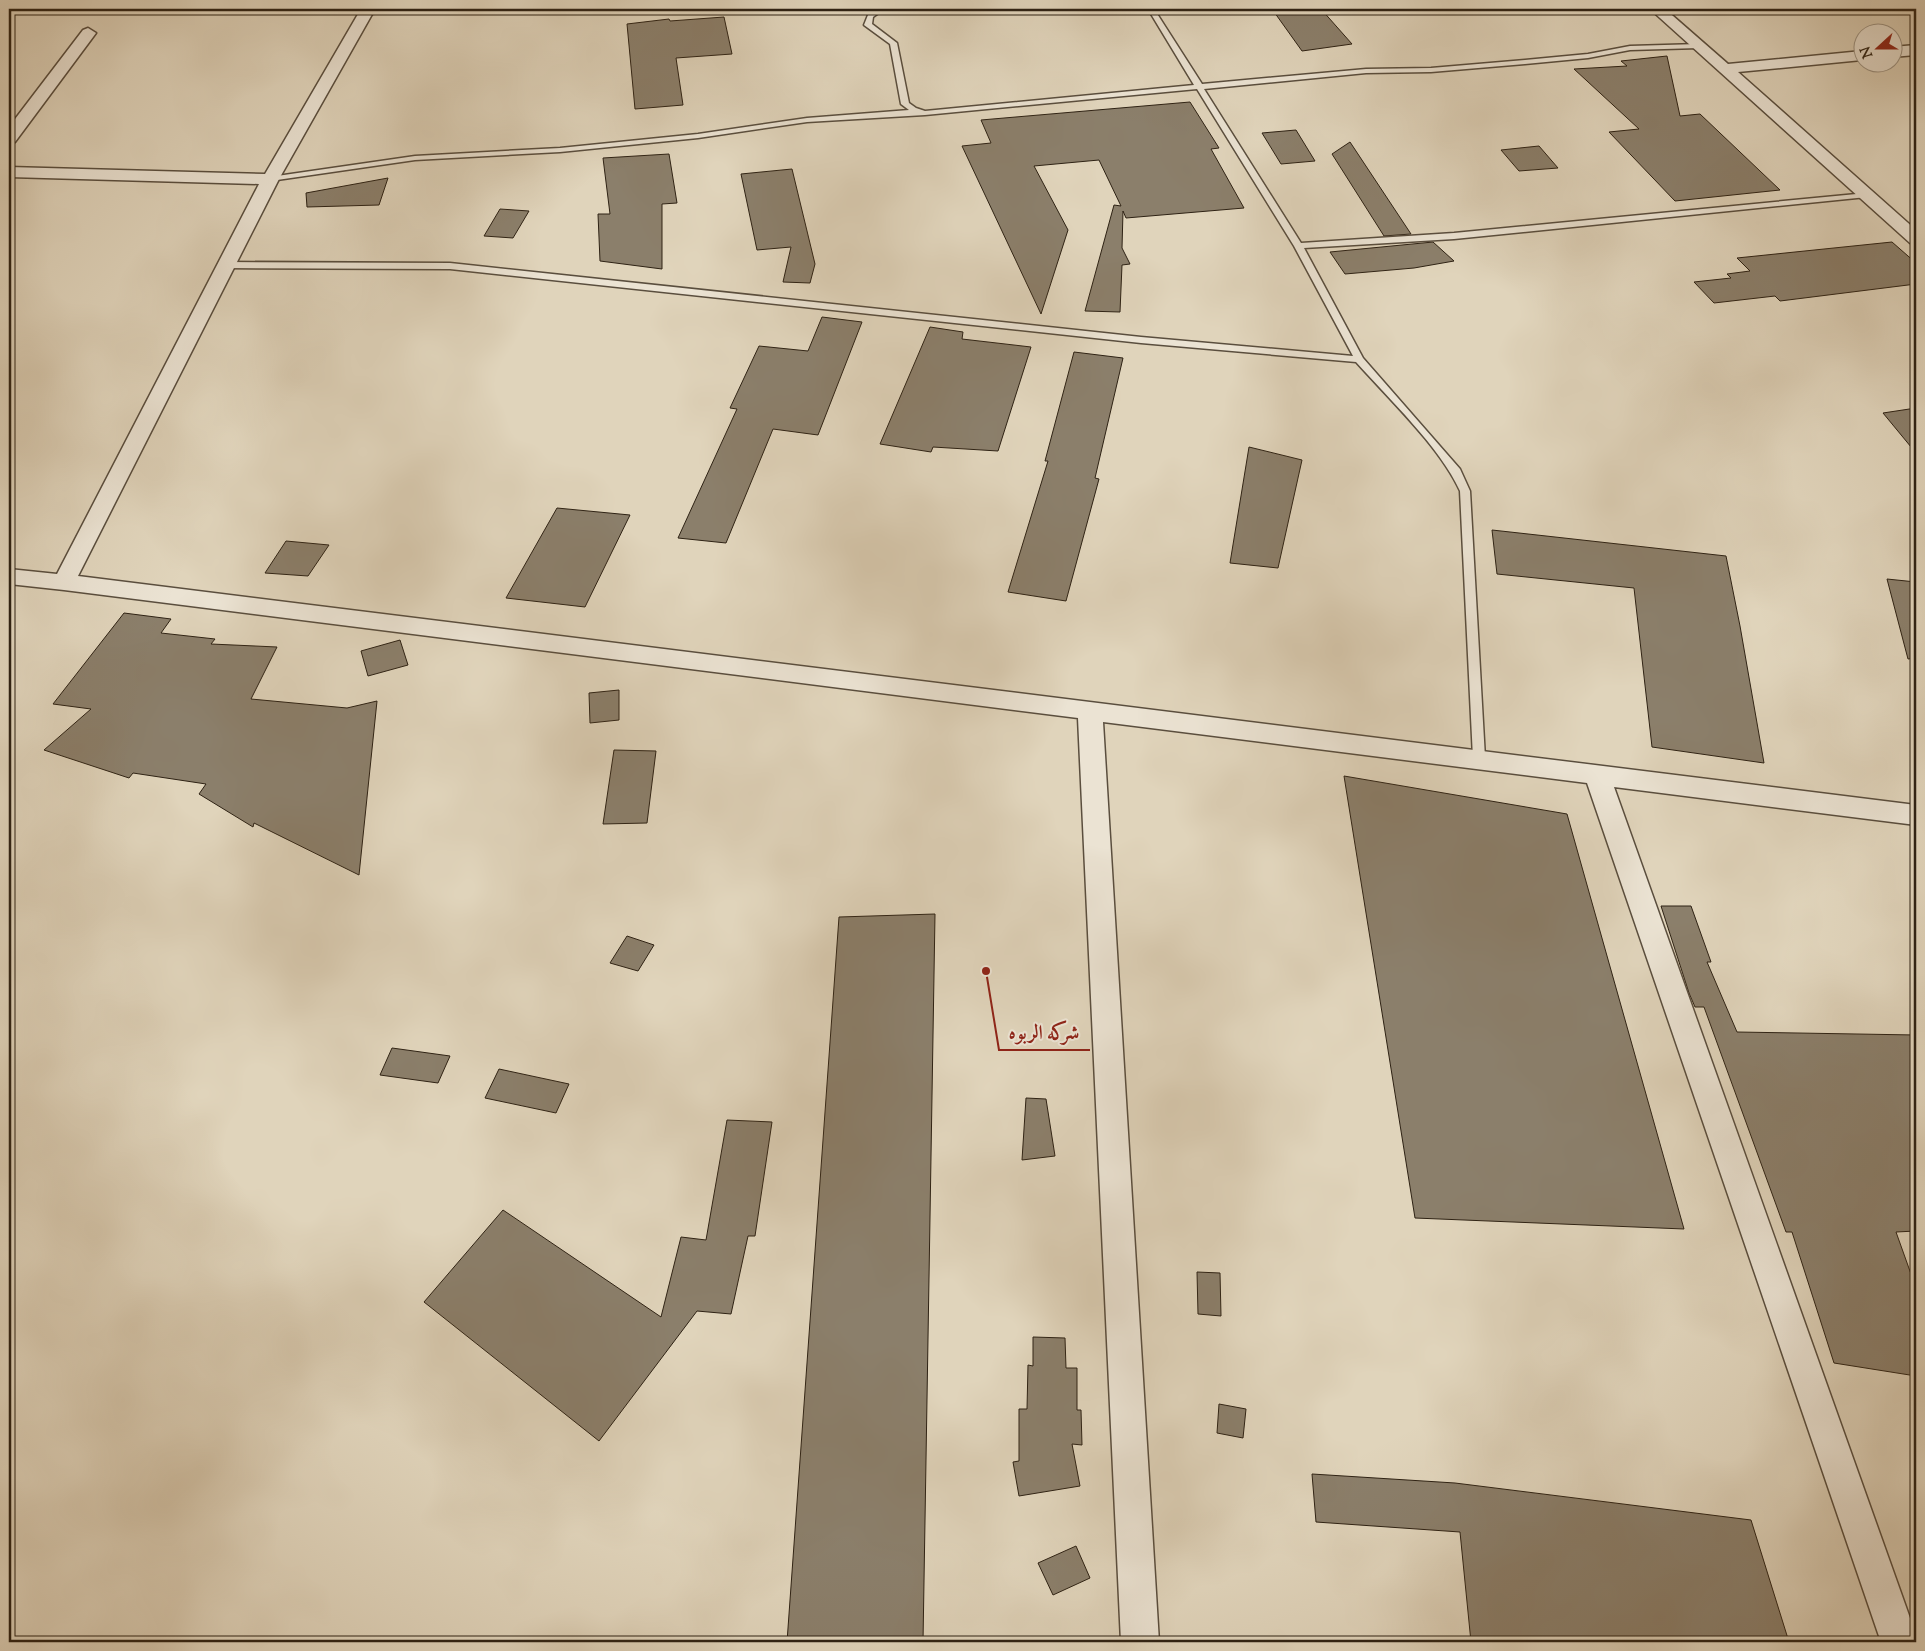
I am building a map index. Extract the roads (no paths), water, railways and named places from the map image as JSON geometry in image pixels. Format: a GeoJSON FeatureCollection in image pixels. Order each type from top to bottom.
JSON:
{"type":"FeatureCollection","features":[{"type":"Feature","properties":{"kind":"street"},"geometry":{"type":"LineString","coordinates":[[1657,9],[1916,239]]}},
{"type":"Feature","properties":{"kind":"street"},"geometry":{"type":"LineString","coordinates":[[64,582],[270,179],[368,10]]}},
{"type":"Feature","properties":{"kind":"street"},"geometry":{"type":"LineString","coordinates":[[9,138],[88,33]]}},
{"type":"Feature","properties":{"kind":"street"},"geometry":{"type":"LineString","coordinates":[[1902,52],[1915,51]]}},
{"type":"Feature","properties":{"kind":"street"},"geometry":{"type":"LineString","coordinates":[[1724,69],[1852,56]]}},
{"type":"Feature","properties":{"kind":"street"},"geometry":{"type":"LineString","coordinates":[[9,172],[270,179]]}},
{"type":"Feature","properties":{"kind":"street"},"geometry":{"type":"LineString","coordinates":[[9,577],[64,582],[1479,758],[1916,815]]}},
{"type":"Feature","properties":{"kind":"street"},"geometry":{"type":"LineString","coordinates":[[1090,710],[1140,1642]]}},
{"type":"Feature","properties":{"kind":"street"},"geometry":{"type":"LineString","coordinates":[[1597,774],[1900,1642]]}},
{"type":"Feature","properties":{"kind":"lane"},"geometry":{"type":"LineString","coordinates":[[368,10],[410,9]]}},
{"type":"Feature","properties":{"kind":"lane"},"geometry":{"type":"LineString","coordinates":[[880,9],[870,16],[868,25],[893,43],[905,104],[919,112]]}},
{"type":"Feature","properties":{"kind":"lane"},"geometry":{"type":"LineString","coordinates":[[1151,9],[1298,246],[1359,359],[1436,446],[1456,472],[1465,491],[1479,758]]}},
{"type":"Feature","properties":{"kind":"lane"},"geometry":{"type":"LineString","coordinates":[[270,179],[415,158],[560,150],[698,136],[832,118],[919,112],[1366,71],[1431,70],[1525,62],[1588,56],[1630,48],[1699,46]]}},
{"type":"Feature","properties":{"kind":"lane"},"geometry":{"type":"LineString","coordinates":[[1298,246],[1454,236],[1867,195]]}},
{"type":"Feature","properties":{"kind":"lane"},"geometry":{"type":"LineString","coordinates":[[226,265],[450,266],[1140,340],[1359,359]]}},
{"type":"Feature","properties":{"kind":"place","name":"شركه الربوه"},"geometry":{"type":"Point","coordinates":[986,971]}}]}
